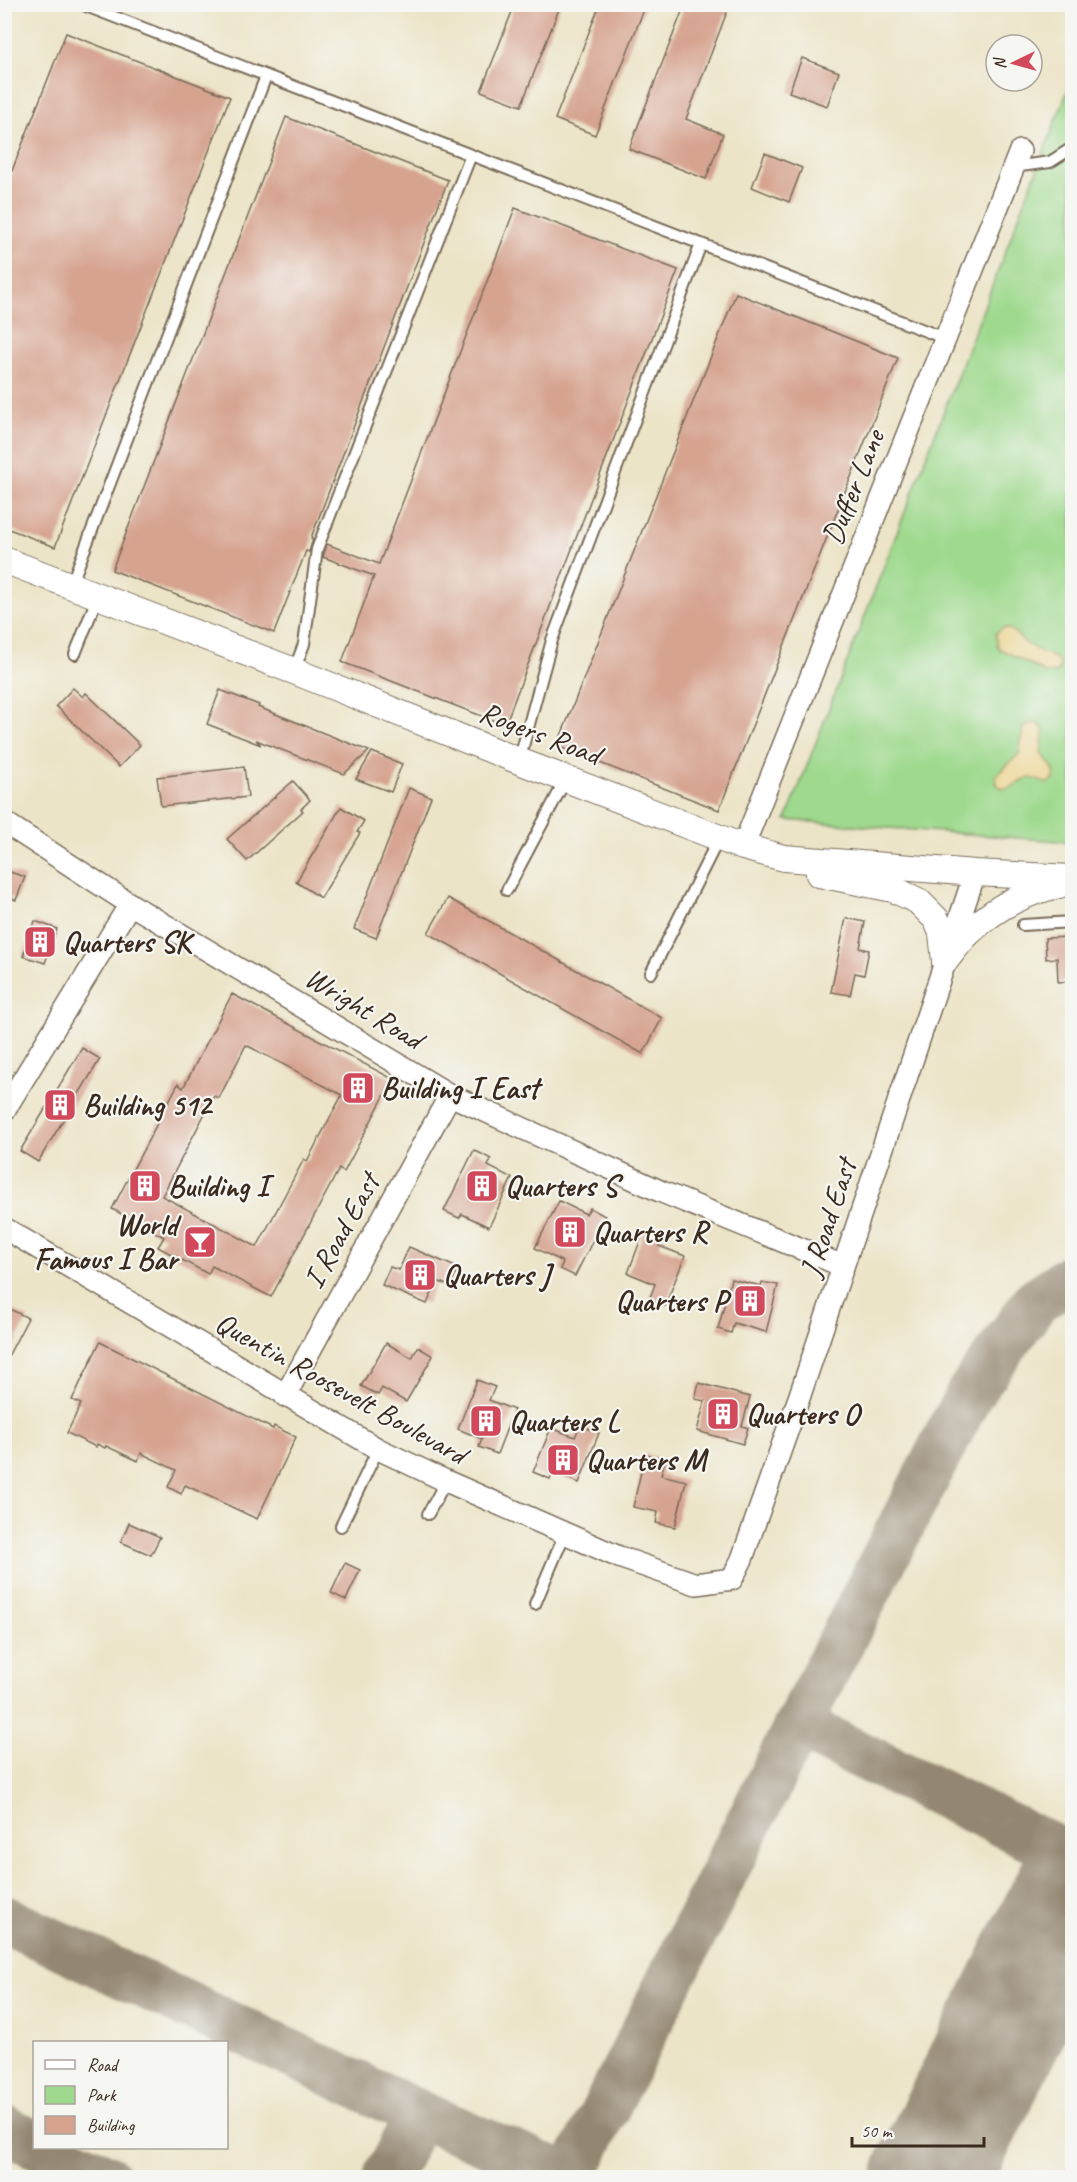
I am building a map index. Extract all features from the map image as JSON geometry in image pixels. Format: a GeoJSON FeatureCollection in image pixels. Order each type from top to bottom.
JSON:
{"type":"FeatureCollection","features":[{"type":"Feature","properties":{"kind":"street","name":"Duffer Lane"},"geometry":{"type":"LineString","coordinates":[[731,842],[944,338],[1016,159]]}},
{"type":"Feature","properties":{"kind":"street","name":"Rogers Road"},"geometry":{"type":"LineString","coordinates":[[4,560],[294,670],[566,779],[731,842],[784,858],[1072,880]]}},
{"type":"Feature","properties":{"kind":"street","name":"Wright Road"},"geometry":{"type":"LineString","coordinates":[[4,822],[130,904],[450,1095],[662,1192],[843,1266]]}},
{"type":"Feature","properties":{"kind":"street"},"geometry":{"type":"LineString","coordinates":[[784,858],[825,877],[893,889],[918,901],[936,919],[942,933],[945,961]]}},
{"type":"Feature","properties":{"kind":"street","name":"J Road East"},"geometry":{"type":"LineString","coordinates":[[732,1579],[742,1559],[793,1417],[975,873]]}},
{"type":"Feature","properties":{"kind":"street"},"geometry":{"type":"LineString","coordinates":[[945,961],[972,929],[989,916],[1030,892],[1072,880]]}},
{"type":"Feature","properties":{"kind":"street"},"geometry":{"type":"LineString","coordinates":[[4,1111],[130,904]]}},
{"type":"Feature","properties":{"kind":"street","name":"I Road East"},"geometry":{"type":"LineString","coordinates":[[285,1396],[450,1095]]}},
{"type":"Feature","properties":{"kind":"street","name":"Quentin Roosevelt Boulevard"},"geometry":{"type":"LineString","coordinates":[[4,1228],[378,1449],[619,1557],[696,1584],[732,1579]]}},
{"type":"Feature","properties":{"kind":"lane"},"geometry":{"type":"LineString","coordinates":[[4,12],[7,4]]}},
{"type":"Feature","properties":{"kind":"lane"},"geometry":{"type":"LineString","coordinates":[[81,4],[944,338]]}},
{"type":"Feature","properties":{"kind":"lane"},"geometry":{"type":"LineString","coordinates":[[71,585],[266,76]]}},
{"type":"Feature","properties":{"kind":"lane"},"geometry":{"type":"LineString","coordinates":[[1016,159],[1050,162],[1072,148]]}},
{"type":"Feature","properties":{"kind":"lane"},"geometry":{"type":"LineString","coordinates":[[294,670],[304,644],[318,549],[471,155]]}},
{"type":"Feature","properties":{"kind":"lane"},"geometry":{"type":"LineString","coordinates":[[519,761],[552,640],[701,244]]}},
{"type":"Feature","properties":{"kind":"lane"},"geometry":{"type":"LineString","coordinates":[[75,654],[98,595]]}},
{"type":"Feature","properties":{"kind":"lane"},"geometry":{"type":"LineString","coordinates":[[507,890],[566,779]]}},
{"type":"Feature","properties":{"kind":"lane"},"geometry":{"type":"LineString","coordinates":[[651,973],[731,842]]}},
{"type":"Feature","properties":{"kind":"lane"},"geometry":{"type":"LineString","coordinates":[[1023,925],[1072,922]]}},
{"type":"Feature","properties":{"kind":"lane"},"geometry":{"type":"LineString","coordinates":[[341,1526],[378,1449]]}},
{"type":"Feature","properties":{"kind":"lane"},"geometry":{"type":"LineString","coordinates":[[428,1514],[446,1481]]}},
{"type":"Feature","properties":{"kind":"lane"},"geometry":{"type":"LineString","coordinates":[[535,1604],[565,1533]]}},
{"type":"Feature","properties":{"kind":"green space"},"geometry":{"type":"Polygon","coordinates":[[[1072,79],[1072,842],[786,820],[1072,79]]]}},
{"type":"Feature","properties":{"kind":"sand"},"geometry":{"type":"Polygon","coordinates":[[[1007,628],[1027,644],[1057,660],[1060,664],[1058,672],[1046,674],[1000,649],[997,645],[996,633],[1007,628]]]}},
{"type":"Feature","properties":{"kind":"sand"},"geometry":{"type":"Polygon","coordinates":[[[1033,723],[1038,724],[1044,730],[1041,752],[1054,770],[1054,780],[1047,783],[1028,778],[1004,789],[997,784],[996,776],[1019,754],[1023,728],[1033,723]]]}},
{"type":"Feature","properties":{"kind":"building"},"geometry":{"type":"Polygon","coordinates":[[[515,4],[561,4],[521,106],[481,91],[515,4]]]}},
{"type":"Feature","properties":{"kind":"building"},"geometry":{"type":"Polygon","coordinates":[[[600,4],[646,4],[595,135],[555,119],[600,4]]]}},
{"type":"Feature","properties":{"kind":"building"},"geometry":{"type":"Polygon","coordinates":[[[685,4],[730,4],[686,119],[723,134],[706,179],[629,149],[685,4]]]}},
{"type":"Feature","properties":{"kind":"building"},"geometry":{"type":"Polygon","coordinates":[[[66,33],[230,97],[55,547],[4,527],[4,191],[66,33]]]}},
{"type":"Feature","properties":{"kind":"building"},"geometry":{"type":"Polygon","coordinates":[[[802,58],[839,72],[827,106],[789,92],[802,58]]]}},
{"type":"Feature","properties":{"kind":"building"},"geometry":{"type":"Polygon","coordinates":[[[286,117],[448,180],[311,538],[313,539],[309,552],[306,551],[274,633],[112,570],[286,117]]]}},
{"type":"Feature","properties":{"kind":"building"},"geometry":{"type":"Polygon","coordinates":[[[765,153],[802,168],[789,202],[752,187],[765,153]]]}},
{"type":"Feature","properties":{"kind":"building"},"geometry":{"type":"Polygon","coordinates":[[[515,208],[678,270],[505,725],[342,662],[374,576],[323,557],[327,544],[379,564],[515,208]]]}},
{"type":"Feature","properties":{"kind":"building"},"geometry":{"type":"Polygon","coordinates":[[[736,293],[898,358],[719,810],[557,746],[736,293]]]}},
{"type":"Feature","properties":{"kind":"building"},"geometry":{"type":"Polygon","coordinates":[[[73,688],[83,697],[86,693],[140,745],[119,767],[56,706],[73,688]]]}},
{"type":"Feature","properties":{"kind":"building"},"geometry":{"type":"Polygon","coordinates":[[[220,690],[369,751],[344,774],[207,724],[220,690]]]}},
{"type":"Feature","properties":{"kind":"building"},"geometry":{"type":"Polygon","coordinates":[[[372,752],[402,764],[391,792],[356,779],[372,752]]]}},
{"type":"Feature","properties":{"kind":"building"},"geometry":{"type":"Polygon","coordinates":[[[244,767],[248,797],[161,806],[157,777],[244,767]]]}},
{"type":"Feature","properties":{"kind":"building"},"geometry":{"type":"Polygon","coordinates":[[[293,781],[310,800],[301,809],[303,811],[247,861],[227,839],[293,781]]]}},
{"type":"Feature","properties":{"kind":"building"},"geometry":{"type":"Polygon","coordinates":[[[409,788],[431,797],[376,938],[354,929],[409,788]]]}},
{"type":"Feature","properties":{"kind":"building"},"geometry":{"type":"Polygon","coordinates":[[[341,807],[364,821],[357,832],[360,833],[321,898],[296,882],[341,807]]]}},
{"type":"Feature","properties":{"kind":"building"},"geometry":{"type":"Polygon","coordinates":[[[4,870],[25,877],[16,900],[4,896],[4,870]]]}},
{"type":"Feature","properties":{"kind":"building"},"geometry":{"type":"Polygon","coordinates":[[[448,898],[662,1018],[643,1054],[428,933],[448,898]]]}},
{"type":"Feature","properties":{"kind":"building"},"geometry":{"type":"Polygon","coordinates":[[[846,918],[865,922],[860,948],[869,950],[864,975],[855,973],[850,995],[831,992],[846,918]]]}},
{"type":"Feature","properties":{"kind":"building","name":"Quarters SK"},"geometry":{"type":"Polygon","coordinates":[[[35,921],[57,929],[45,963],[23,956],[35,921]]]}},
{"type":"Feature","properties":{"kind":"building"},"geometry":{"type":"Polygon","coordinates":[[[1071,937],[1072,981],[1058,982],[1057,958],[1046,959],[1045,938],[1071,937]]]}},
{"type":"Feature","properties":{"kind":"building"},"geometry":{"type":"Polygon","coordinates":[[[232,994],[393,1079],[344,1172],[339,1169],[271,1297],[212,1266],[208,1274],[158,1247],[164,1237],[112,1209],[178,1084],[183,1088],[232,994]],[[246,1045],[219,1098],[214,1096],[162,1196],[257,1247],[304,1159],[307,1161],[342,1095],[246,1045]]]}},
{"type":"Feature","properties":{"kind":"building","name":"Building 512"},"geometry":{"type":"Polygon","coordinates":[[[82,1048],[100,1059],[38,1162],[20,1151],[82,1048]]]}},
{"type":"Feature","properties":{"kind":"building","name":"Quarters S"},"geometry":{"type":"Polygon","coordinates":[[[474,1150],[491,1159],[488,1166],[512,1178],[489,1227],[462,1214],[459,1218],[444,1211],[474,1150]]]}},
{"type":"Feature","properties":{"kind":"building","name":"Quarters R"},"geometry":{"type":"Polygon","coordinates":[[[559,1201],[586,1214],[590,1208],[605,1216],[575,1276],[560,1269],[563,1262],[535,1248],[559,1201]]]}},
{"type":"Feature","properties":{"kind":"building"},"geometry":{"type":"Polygon","coordinates":[[[644,1231],[662,1238],[659,1246],[685,1256],[665,1306],[649,1300],[655,1284],[628,1273],[644,1231]]]}},
{"type":"Feature","properties":{"kind":"building","name":"Quarters J"},"geometry":{"type":"Polygon","coordinates":[[[409,1247],[458,1268],[450,1286],[437,1281],[427,1304],[382,1285],[390,1267],[399,1270],[409,1247]]]}},
{"type":"Feature","properties":{"kind":"building","name":"Quarters P"},"geometry":{"type":"Polygon","coordinates":[[[731,1279],[761,1286],[762,1282],[778,1285],[766,1332],[734,1323],[731,1333],[718,1329],[731,1279]]]}},
{"type":"Feature","properties":{"kind":"building"},"geometry":{"type":"Polygon","coordinates":[[[4,1306],[28,1318],[4,1364],[4,1306]]]}},
{"type":"Feature","properties":{"kind":"building"},"geometry":{"type":"Polygon","coordinates":[[[100,1342],[273,1429],[274,1426],[296,1437],[257,1519],[185,1485],[181,1494],[168,1487],[176,1470],[141,1453],[138,1461],[106,1446],[105,1448],[97,1444],[96,1447],[67,1433],[81,1404],[72,1400],[100,1342]]]}},
{"type":"Feature","properties":{"kind":"building"},"geometry":{"type":"Polygon","coordinates":[[[386,1343],[412,1358],[418,1347],[433,1356],[406,1402],[382,1388],[378,1395],[361,1386],[386,1343]]]}},
{"type":"Feature","properties":{"kind":"building","name":"Quarters L"},"geometry":{"type":"Polygon","coordinates":[[[477,1380],[495,1387],[489,1400],[514,1410],[497,1454],[479,1447],[482,1439],[458,1429],[477,1380]]]}},
{"type":"Feature","properties":{"kind":"building","name":"Quarters O"},"geometry":{"type":"Polygon","coordinates":[[[699,1383],[750,1397],[742,1426],[748,1428],[743,1444],[697,1431],[705,1401],[695,1399],[699,1383]]]}},
{"type":"Feature","properties":{"kind":"building","name":"Quarters M"},"geometry":{"type":"Polygon","coordinates":[[[580,1425],[599,1433],[579,1483],[553,1473],[550,1479],[533,1472],[551,1428],[575,1437],[580,1425]]]}},
{"type":"Feature","properties":{"kind":"building"},"geometry":{"type":"Polygon","coordinates":[[[645,1454],[665,1459],[661,1475],[686,1481],[675,1527],[656,1523],[658,1512],[633,1507],[645,1454]]]}},
{"type":"Feature","properties":{"kind":"building"},"geometry":{"type":"Polygon","coordinates":[[[129,1523],[160,1537],[151,1555],[121,1542],[129,1523]]]}},
{"type":"Feature","properties":{"kind":"building"},"geometry":{"type":"Polygon","coordinates":[[[345,1563],[360,1570],[346,1600],[331,1593],[345,1563]]]}},
{"type":"Feature","properties":{"kind":"taxiway"},"geometry":{"type":"LineString","coordinates":[[571,2178],[798,1725],[970,1393],[1036,1301],[1072,1277]]}},
{"type":"Feature","properties":{"kind":"taxiway"},"geometry":{"type":"LineString","coordinates":[[798,1725],[1072,1857]]}},
{"type":"Feature","properties":{"kind":"taxiway"},"geometry":{"type":"LineString","coordinates":[[4,1919],[419,2114],[570,2178]]}},
{"type":"Feature","properties":{"kind":"taxiway"},"geometry":{"type":"LineString","coordinates":[[386,2178],[419,2114]]}},
{"type":"Feature","properties":{"kind":"taxiway"},"geometry":{"type":"LineString","coordinates":[[4,2129],[33,2144]]}},
{"type":"Feature","properties":{"kind":"taxiway"},"geometry":{"type":"LineString","coordinates":[[45,2149],[107,2178]]}},
{"type":"Feature","properties":{"kind":"runway"},"geometry":{"type":"LineString","coordinates":[[931,2178],[1072,1894]]}},
{"type":"Feature","properties":{"kind":"place","name":"Quarters SK"},"geometry":{"type":"Point","coordinates":[40,942]}},
{"type":"Feature","properties":{"kind":"place","name":"Building I East"},"geometry":{"type":"Point","coordinates":[358,1088]}},
{"type":"Feature","properties":{"kind":"place","name":"Building 512"},"geometry":{"type":"Point","coordinates":[60,1105]}},
{"type":"Feature","properties":{"kind":"place","name":"Building I"},"geometry":{"type":"Point","coordinates":[145,1186]}},
{"type":"Feature","properties":{"kind":"place","name":"Quarters S"},"geometry":{"type":"Point","coordinates":[482,1186]}},
{"type":"Feature","properties":{"kind":"place","name":"Quarters R"},"geometry":{"type":"Point","coordinates":[570,1232]}},
{"type":"Feature","properties":{"kind":"place","name":"World Famous I Bar"},"geometry":{"type":"Point","coordinates":[200,1242]}},
{"type":"Feature","properties":{"kind":"place","name":"Quarters J"},"geometry":{"type":"Point","coordinates":[420,1275]}},
{"type":"Feature","properties":{"kind":"place","name":"Quarters P"},"geometry":{"type":"Point","coordinates":[750,1301]}},
{"type":"Feature","properties":{"kind":"place","name":"Quarters O"},"geometry":{"type":"Point","coordinates":[723,1414]}},
{"type":"Feature","properties":{"kind":"place","name":"Quarters L"},"geometry":{"type":"Point","coordinates":[486,1421]}},
{"type":"Feature","properties":{"kind":"place","name":"Quarters M"},"geometry":{"type":"Point","coordinates":[563,1460]}}]}
